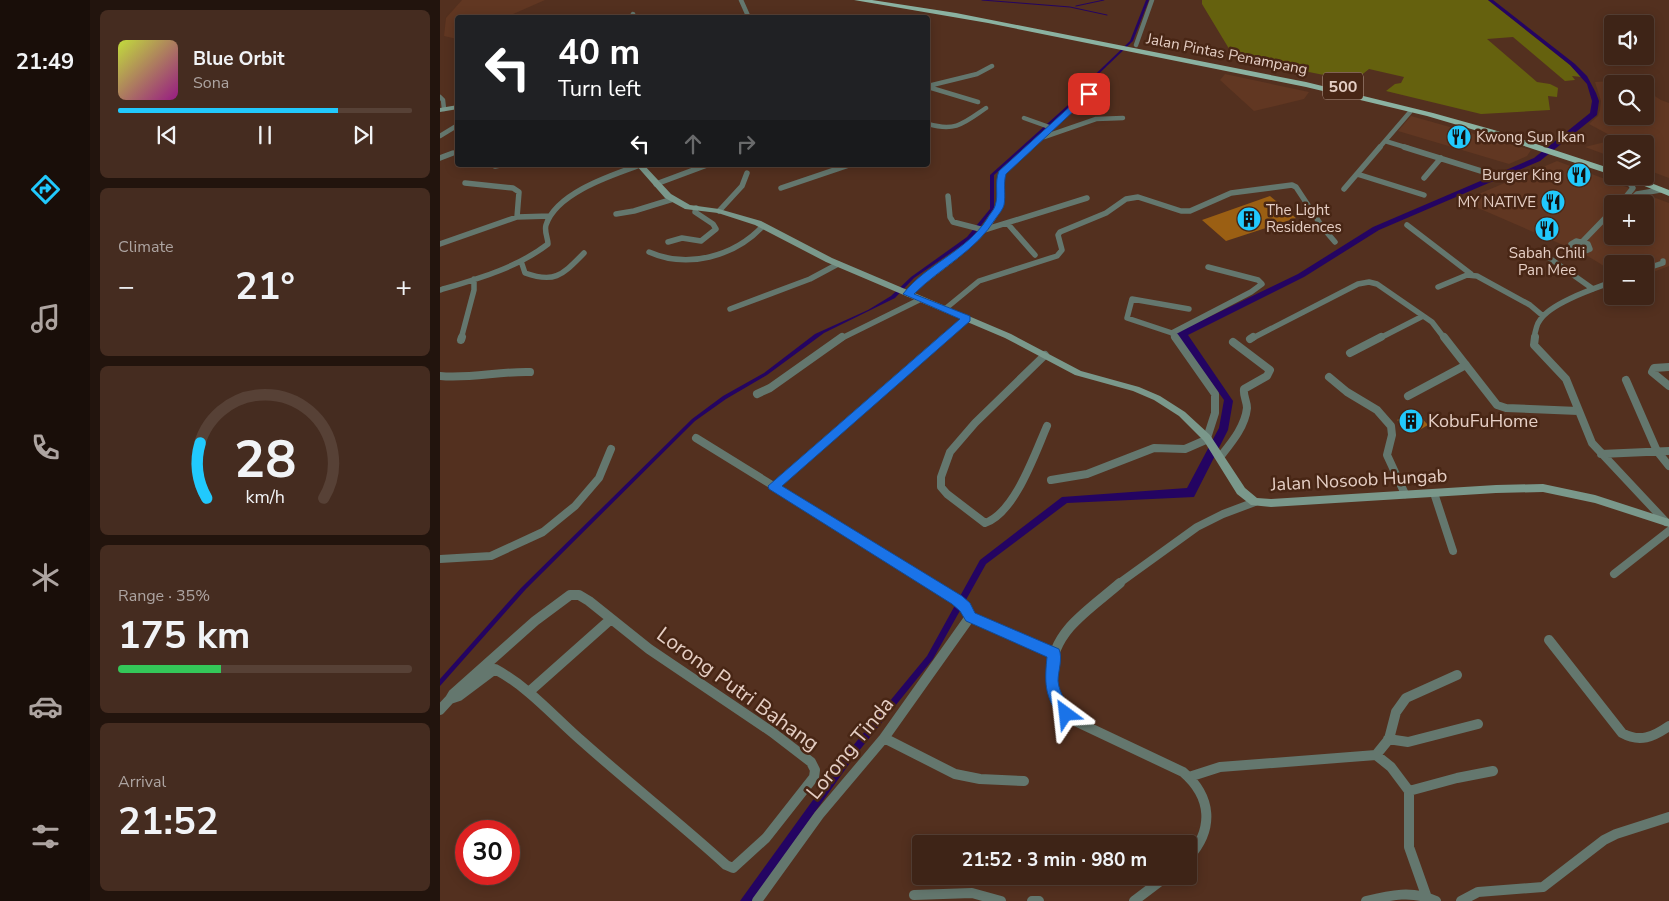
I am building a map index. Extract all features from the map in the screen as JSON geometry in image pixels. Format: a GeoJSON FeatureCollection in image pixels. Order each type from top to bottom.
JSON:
{"type":"FeatureCollection","features":[{"type":"Feature","properties":{"kind":"main road","name":"Jalan Pintas Penampang"},"geometry":{"type":"LineString","coordinates":[[858,0],[1134,46],[1369,92],[1478,121],[1559,150],[1604,163]]}},
{"type":"Feature","properties":{"kind":"main road"},"geometry":{"type":"LineString","coordinates":[[884,0],[896,5]]}},
{"type":"Feature","properties":{"kind":"main road","name":"Jalan Pintas Penampang"},"geometry":{"type":"LineString","coordinates":[[889,0],[909,2],[1122,45]]}},
{"type":"Feature","properties":{"kind":"main road","name":"Jalan Pintas Penampang"},"geometry":{"type":"LineString","coordinates":[[1134,46],[1310,84],[1544,145]]}},
{"type":"Feature","properties":{"kind":"main road"},"geometry":{"type":"LineString","coordinates":[[442,110],[455,108]]}},
{"type":"Feature","properties":{"kind":"main road","name":"Jalan Pintas Penampang"},"geometry":{"type":"LineString","coordinates":[[1559,150],[1604,169]]}},
{"type":"Feature","properties":{"kind":"main road","name":"Jalan Nosoob Hungab"},"geometry":{"type":"LineString","coordinates":[[642,167],[656,184],[673,199],[688,207],[719,211],[743,217],[838,264],[919,300],[1008,336],[1087,376],[1131,387],[1157,398],[1182,414],[1208,439],[1241,491],[1255,502],[1272,503],[1405,494],[1543,488],[1595,500],[1668,525]]}},
{"type":"Feature","properties":{"kind":"main road"},"geometry":{"type":"LineString","coordinates":[[1654,182],[1666,190]]}},
{"type":"Feature","properties":{"kind":"main road"},"geometry":{"type":"LineString","coordinates":[[1651,185],[1666,190]]}},
{"type":"Feature","properties":{"kind":"street"},"geometry":{"type":"LineString","coordinates":[[742,0],[748,15]]}},
{"type":"Feature","properties":{"kind":"street"},"geometry":{"type":"LineString","coordinates":[[1134,46],[1152,0]]}},
{"type":"Feature","properties":{"kind":"street"},"geometry":{"type":"LineString","coordinates":[[930,86],[977,74],[992,66]]}},
{"type":"Feature","properties":{"kind":"street"},"geometry":{"type":"LineString","coordinates":[[930,87],[978,102]]}},
{"type":"Feature","properties":{"kind":"street"},"geometry":{"type":"LineString","coordinates":[[902,292],[922,280],[968,246],[1000,206],[1002,173],[1089,94]]}},
{"type":"Feature","properties":{"kind":"street"},"geometry":{"type":"LineString","coordinates":[[440,97],[443,100],[442,110]]}},
{"type":"Feature","properties":{"kind":"street"},"geometry":{"type":"LineString","coordinates":[[1395,105],[1410,112],[1446,118]]}},
{"type":"Feature","properties":{"kind":"street"},"geometry":{"type":"LineString","coordinates":[[930,125],[944,129],[959,126],[986,108]]}},
{"type":"Feature","properties":{"kind":"street"},"geometry":{"type":"LineString","coordinates":[[1344,189],[1410,112]]}},
{"type":"Feature","properties":{"kind":"street"},"geometry":{"type":"LineString","coordinates":[[1024,118],[1052,128]]}},
{"type":"Feature","properties":{"kind":"street"},"geometry":{"type":"LineString","coordinates":[[1042,137],[1096,120],[1123,118]]}},
{"type":"Feature","properties":{"kind":"street"},"geometry":{"type":"LineString","coordinates":[[440,136],[455,127]]}},
{"type":"Feature","properties":{"kind":"street"},"geometry":{"type":"LineString","coordinates":[[1384,141],[1481,170]]}},
{"type":"Feature","properties":{"kind":"street"},"geometry":{"type":"LineString","coordinates":[[440,158],[453,152]]}},
{"type":"Feature","properties":{"kind":"street"},"geometry":{"type":"LineString","coordinates":[[1424,178],[1440,158]]}},
{"type":"Feature","properties":{"kind":"street"},"geometry":{"type":"LineString","coordinates":[[440,290],[474,279],[537,253],[548,244],[546,229],[550,216],[571,197],[590,183],[634,167]]}},
{"type":"Feature","properties":{"kind":"street"},"geometry":{"type":"LineString","coordinates":[[656,184],[702,167]]}},
{"type":"Feature","properties":{"kind":"street"},"geometry":{"type":"LineString","coordinates":[[826,167],[830,172]]}},
{"type":"Feature","properties":{"kind":"street"},"geometry":{"type":"LineString","coordinates":[[781,188],[844,167]]}},
{"type":"Feature","properties":{"kind":"street"},"geometry":{"type":"LineString","coordinates":[[719,211],[742,186],[747,173]]}},
{"type":"Feature","properties":{"kind":"street"},"geometry":{"type":"LineString","coordinates":[[1356,174],[1424,195]]}},
{"type":"Feature","properties":{"kind":"street"},"geometry":{"type":"LineString","coordinates":[[465,183],[513,188],[519,192],[520,198],[515,213],[516,217]]}},
{"type":"Feature","properties":{"kind":"street"},"geometry":{"type":"LineString","coordinates":[[945,309],[979,281],[1057,256],[1062,250],[1058,235],[1060,232],[1106,213],[1131,198],[1138,197],[1181,211],[1190,212],[1231,193],[1292,185],[1296,187],[1323,228],[1335,242]]}},
{"type":"Feature","properties":{"kind":"street"},"geometry":{"type":"LineString","coordinates":[[1627,195],[1633,188],[1631,185]]}},
{"type":"Feature","properties":{"kind":"street"},"geometry":{"type":"LineString","coordinates":[[1635,195],[1666,190]]}},
{"type":"Feature","properties":{"kind":"street"},"geometry":{"type":"LineString","coordinates":[[948,196],[950,217],[953,222],[982,230],[1087,198]]}},
{"type":"Feature","properties":{"kind":"street"},"geometry":{"type":"LineString","coordinates":[[616,214],[634,211],[673,199]]}},
{"type":"Feature","properties":{"kind":"street"},"geometry":{"type":"LineString","coordinates":[[668,242],[682,238],[701,241],[716,230],[713,224],[695,212],[696,208]]}},
{"type":"Feature","properties":{"kind":"street"},"geometry":{"type":"LineString","coordinates":[[440,244],[516,217],[550,216]]}},
{"type":"Feature","properties":{"kind":"street"},"geometry":{"type":"LineString","coordinates":[[1604,220],[1583,242],[1604,224]]}},
{"type":"Feature","properties":{"kind":"street"},"geometry":{"type":"LineString","coordinates":[[1007,223],[1035,255]]}},
{"type":"Feature","properties":{"kind":"street"},"geometry":{"type":"LineString","coordinates":[[1407,225],[1471,274],[1535,308],[1543,316]]}},
{"type":"Feature","properties":{"kind":"street"},"geometry":{"type":"LineString","coordinates":[[649,252],[671,260],[693,260],[744,243],[763,226]]}},
{"type":"Feature","properties":{"kind":"street"},"geometry":{"type":"LineString","coordinates":[[521,261],[525,272],[540,279],[549,279],[564,272],[584,253]]}},
{"type":"Feature","properties":{"kind":"street"},"geometry":{"type":"LineString","coordinates":[[1545,255],[1593,289]]}},
{"type":"Feature","properties":{"kind":"street"},"geometry":{"type":"LineString","coordinates":[[1654,266],[1663,264],[1663,261]]}},
{"type":"Feature","properties":{"kind":"street"},"geometry":{"type":"LineString","coordinates":[[730,309],[810,279],[838,264]]}},
{"type":"Feature","properties":{"kind":"street"},"geometry":{"type":"LineString","coordinates":[[1172,333],[1251,292],[1262,284],[1258,280],[1208,267]]}},
{"type":"Feature","properties":{"kind":"street"},"geometry":{"type":"LineString","coordinates":[[1438,287],[1471,274]]}},
{"type":"Feature","properties":{"kind":"street"},"geometry":{"type":"LineString","coordinates":[[461,340],[474,290],[474,279]]}},
{"type":"Feature","properties":{"kind":"street"},"geometry":{"type":"LineString","coordinates":[[1250,338],[1365,282],[1377,284],[1436,327],[1492,402],[1500,407],[1578,411]]}},
{"type":"Feature","properties":{"kind":"street"},"geometry":{"type":"LineString","coordinates":[[1604,285],[1543,316],[1536,330],[1534,345],[1566,379],[1589,438],[1601,454],[1668,525],[1614,574]]}},
{"type":"Feature","properties":{"kind":"street"},"geometry":{"type":"LineString","coordinates":[[1051,480],[1087,474],[1154,448],[1185,449],[1208,439],[1214,416],[1215,393],[1172,333],[1127,318],[1132,299],[1189,308]]}},
{"type":"Feature","properties":{"kind":"street"},"geometry":{"type":"LineString","coordinates":[[757,394],[770,388],[841,338],[919,300]]}},
{"type":"Feature","properties":{"kind":"street"},"geometry":{"type":"LineString","coordinates":[[1350,353],[1423,316]]}},
{"type":"Feature","properties":{"kind":"street"},"geometry":{"type":"LineString","coordinates":[[774,486],[967,318]]}},
{"type":"Feature","properties":{"kind":"street"},"geometry":{"type":"LineString","coordinates":[[1219,455],[1230,445],[1242,422],[1247,404],[1243,394],[1244,389],[1267,376],[1270,370],[1234,342]]}},
{"type":"Feature","properties":{"kind":"street"},"geometry":{"type":"LineString","coordinates":[[1045,355],[975,423],[950,452],[941,477],[941,486],[947,494],[985,523],[996,520],[1007,507],[1047,426]]}},
{"type":"Feature","properties":{"kind":"street"},"geometry":{"type":"LineString","coordinates":[[1408,396],[1466,365]]}},
{"type":"Feature","properties":{"kind":"street"},"geometry":{"type":"LineString","coordinates":[[1669,367],[1654,368],[1652,372],[1669,386]]}},
{"type":"Feature","properties":{"kind":"street"},"geometry":{"type":"LineString","coordinates":[[440,376],[464,378],[509,371],[530,372]]}},
{"type":"Feature","properties":{"kind":"street"},"geometry":{"type":"LineString","coordinates":[[1329,376],[1347,392],[1387,418],[1392,430],[1387,455],[1405,494]]}},
{"type":"Feature","properties":{"kind":"street"},"geometry":{"type":"LineString","coordinates":[[1626,380],[1657,451],[1669,466]]}},
{"type":"Feature","properties":{"kind":"street"},"geometry":{"type":"LineString","coordinates":[[696,438],[957,600],[965,607],[970,617],[1054,654]]}},
{"type":"Feature","properties":{"kind":"street"},"geometry":{"type":"LineString","coordinates":[[440,559],[491,556],[543,532],[575,506],[599,478],[611,449]]}},
{"type":"Feature","properties":{"kind":"street"},"geometry":{"type":"LineString","coordinates":[[1601,454],[1669,451]]}},
{"type":"Feature","properties":{"kind":"street"},"geometry":{"type":"LineString","coordinates":[[1434,493],[1453,551]]}},
{"type":"Feature","properties":{"kind":"street"},"geometry":{"type":"LineString","coordinates":[[1197,846],[1204,836],[1207,816],[1205,803],[1199,790],[1189,777],[1169,764],[1073,720],[1066,714],[1054,695],[1051,681],[1054,654],[1070,627],[1119,584],[1203,524],[1255,502]]}},
{"type":"Feature","properties":{"kind":"street","name":"Lorong Putri Bahang"},"geometry":{"type":"LineString","coordinates":[[440,710],[453,694],[486,664],[570,595],[579,596],[649,648],[764,726],[811,762],[815,770],[814,777],[782,819],[744,861],[733,868],[726,866],[685,827],[556,718],[530,691],[486,664]]}},
{"type":"Feature","properties":{"kind":"street","name":"Lorong Tinda"},"geometry":{"type":"LineString","coordinates":[[757,901],[819,815],[884,738],[970,617]]}},
{"type":"Feature","properties":{"kind":"street"},"geometry":{"type":"LineString","coordinates":[[530,691],[611,619]]}},
{"type":"Feature","properties":{"kind":"street"},"geometry":{"type":"LineString","coordinates":[[1549,640],[1622,733],[1630,738],[1646,740],[1669,726]]}},
{"type":"Feature","properties":{"kind":"street"},"geometry":{"type":"LineString","coordinates":[[450,699],[459,696],[495,669]]}},
{"type":"Feature","properties":{"kind":"street"},"geometry":{"type":"LineString","coordinates":[[1376,755],[1388,739],[1394,712],[1400,703],[1406,698],[1457,675]]}},
{"type":"Feature","properties":{"kind":"street"},"geometry":{"type":"LineString","coordinates":[[1388,739],[1408,742],[1478,724]]}},
{"type":"Feature","properties":{"kind":"street"},"geometry":{"type":"LineString","coordinates":[[884,738],[957,775],[968,778],[1009,779],[1024,782]]}},
{"type":"Feature","properties":{"kind":"street"},"geometry":{"type":"LineString","coordinates":[[1189,777],[1220,766],[1268,765],[1325,757],[1376,755],[1390,767],[1409,791],[1409,847],[1431,898]]}},
{"type":"Feature","properties":{"kind":"street"},"geometry":{"type":"LineString","coordinates":[[1409,791],[1457,778],[1493,771]]}},
{"type":"Feature","properties":{"kind":"street"},"geometry":{"type":"LineString","coordinates":[[1461,901],[1478,892],[1543,887],[1604,840],[1616,834],[1669,817]]}},
{"type":"Feature","properties":{"kind":"street"},"geometry":{"type":"LineString","coordinates":[[1134,901],[1155,885]]}},
{"type":"Feature","properties":{"kind":"street"},"geometry":{"type":"LineString","coordinates":[[914,895],[972,892],[1000,901]]}},
{"type":"Feature","properties":{"kind":"street"},"geometry":{"type":"LineString","coordinates":[[1366,901],[1417,893],[1431,898]]}},
{"type":"Feature","properties":{"kind":"street"},"geometry":{"type":"LineString","coordinates":[[1032,901],[1039,901]]}},
{"type":"Feature","properties":{"kind":"shaded area"},"geometry":{"type":"Polygon","coordinates":[[[462,0],[545,0],[511,15],[455,15],[455,39],[444,36],[446,18],[462,0]]]}},
{"type":"Feature","properties":{"kind":"shaded area"},"geometry":{"type":"Polygon","coordinates":[[[1146,0],[1149,0],[1133,41],[1082,90],[1081,97],[994,175],[994,208],[971,239],[914,278],[895,298],[824,333],[767,375],[726,399],[695,421],[526,589],[440,686],[440,679],[521,588],[692,419],[723,396],[764,373],[815,334],[868,310],[891,296],[911,277],[967,237],[990,209],[990,175],[1077,97],[1079,90],[1130,41],[1146,0]]]}},
{"type":"Feature","properties":{"kind":"shaded area"},"geometry":{"type":"Polygon","coordinates":[[[1202,0],[1488,0],[1570,65],[1582,77],[1572,76],[1575,80],[1565,81],[1513,37],[1487,39],[1537,82],[1550,84],[1558,88],[1557,97],[1548,96],[1550,110],[1481,114],[1386,91],[1395,84],[1401,83],[1404,77],[1369,69],[1354,81],[1234,57],[1202,4],[1202,0]]]}},
{"type":"Feature","properties":{"kind":"shaded area"},"geometry":{"type":"Polygon","coordinates":[[[1488,0],[1493,0],[1575,64],[1587,76],[1599,101],[1597,115],[1540,161],[1379,230],[1304,277],[1188,335],[1233,401],[1228,430],[1194,497],[1067,503],[986,564],[933,659],[854,757],[752,901],[740,901],[847,753],[927,656],[980,560],[1062,497],[1187,488],[1219,428],[1224,400],[1176,333],[1298,274],[1373,227],[1534,158],[1590,113],[1592,101],[1587,84],[1570,65],[1488,0]]]}},
{"type":"Feature","properties":{"kind":"shaded area"},"geometry":{"type":"Polygon","coordinates":[[[1225,74],[1309,92],[1304,99],[1254,111],[1220,80],[1225,74]]]}},
{"type":"Feature","properties":{"kind":"shaded area"},"geometry":{"type":"Polygon","coordinates":[[[1604,81],[1604,125],[1654,125],[1654,96],[1669,103],[1669,178],[1654,172],[1654,135],[1610,135],[1589,124],[1598,116],[1600,110],[1601,101],[1595,82],[1604,81]]]}},
{"type":"Feature","properties":{"kind":"shaded area"},"geometry":{"type":"Polygon","coordinates":[[[1411,116],[1531,150],[1527,156],[1509,164],[1398,131],[1411,116]]]}},
{"type":"Feature","properties":{"kind":"shaded area"},"geometry":{"type":"Polygon","coordinates":[[[1604,142],[1604,154],[1585,147],[1604,142]]]}},
{"type":"Feature","properties":{"kind":"shaded area"},"geometry":{"type":"Polygon","coordinates":[[[1557,161],[1604,179],[1604,185],[1621,185],[1648,195],[1604,195],[1604,245],[1654,245],[1654,197],[1669,203],[1669,266],[1654,272],[1654,255],[1604,255],[1604,266],[1586,255],[1462,201],[1557,161]]]}},
{"type":"Feature","properties":{"kind":"building","name":"The Light Residences"},"geometry":{"type":"Polygon","coordinates":[[[1270,196],[1296,218],[1226,241],[1202,220],[1270,196]]]}},
{"type":"Feature","properties":{"kind":"building","name":"KobuFuHome"},"geometry":{"type":"Polygon","coordinates":[[[1415,411],[1428,425],[1416,432],[1397,420],[1415,411]]]}},
{"type":"Feature","properties":{"kind":"waterway"},"geometry":{"type":"LineString","coordinates":[[982,0],[1070,7],[1107,15]]}},
{"type":"Feature","properties":{"kind":"waterway"},"geometry":{"type":"LineString","coordinates":[[1076,6],[1104,0]]}},
{"type":"Feature","properties":{"kind":"place","name":"Kwong Sup Ikan"},"geometry":{"type":"Point","coordinates":[1459,137]}},
{"type":"Feature","properties":{"kind":"place","name":"Burger King"},"geometry":{"type":"Point","coordinates":[1579,175]}},
{"type":"Feature","properties":{"kind":"place","name":"MY NATIVE"},"geometry":{"type":"Point","coordinates":[1553,202]}},
{"type":"Feature","properties":{"kind":"place","name":"The Light Residences"},"geometry":{"type":"Point","coordinates":[1249,219]}},
{"type":"Feature","properties":{"kind":"place","name":"Sabah Chili Pan Mee"},"geometry":{"type":"Point","coordinates":[1547,229]}},
{"type":"Feature","properties":{"kind":"place","name":"KobuFuHome"},"geometry":{"type":"Point","coordinates":[1411,421]}},
{"type":"Feature","properties":{"kind":"route"},"geometry":{"type":"LineString","coordinates":[[1066,714],[1054,695],[1051,681],[1054,654],[970,617],[965,607],[957,600],[774,486],[967,318],[908,294],[922,280],[972,243],[984,230],[1000,206],[1000,176],[1005,169],[1089,94]]}}]}
